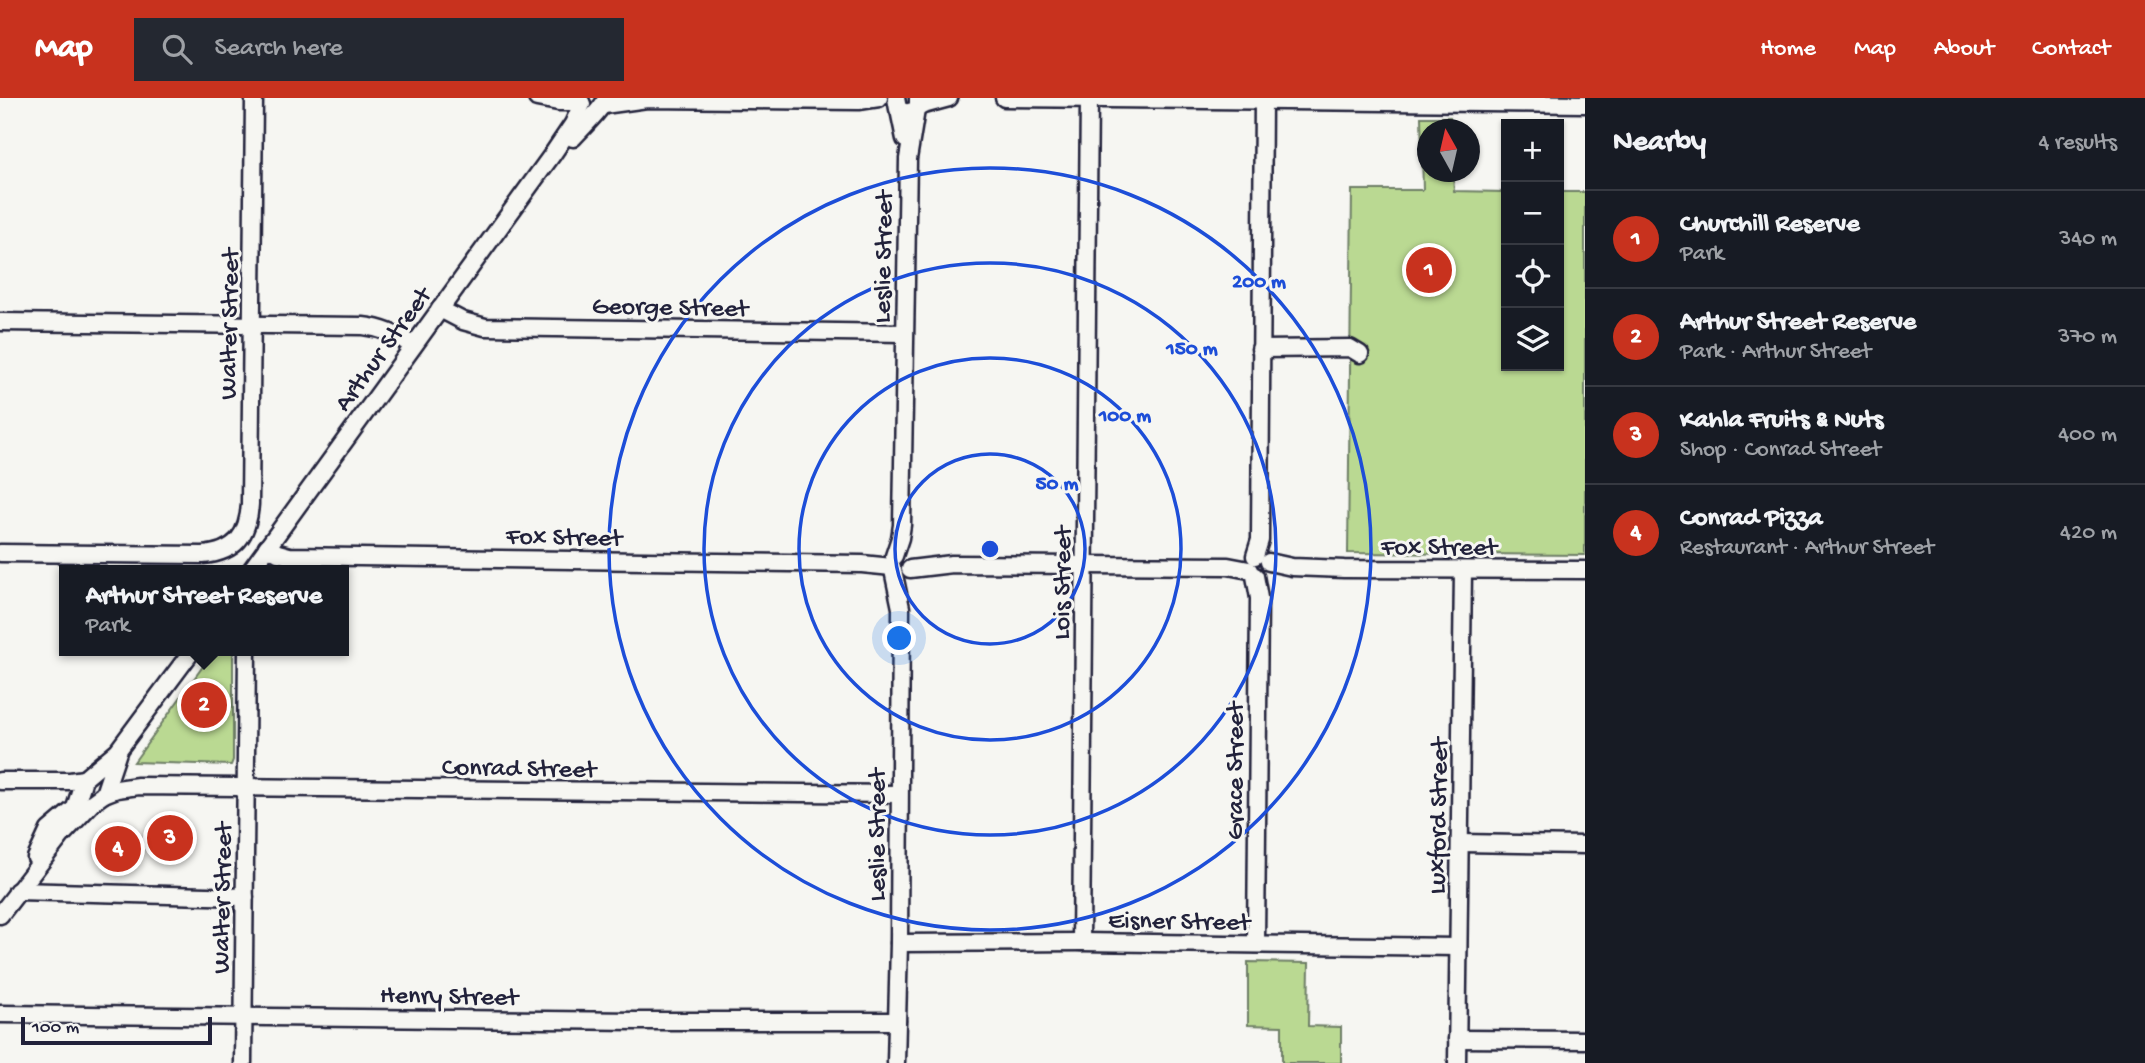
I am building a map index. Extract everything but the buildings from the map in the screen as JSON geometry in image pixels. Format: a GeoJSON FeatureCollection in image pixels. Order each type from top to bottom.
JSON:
{"type":"FeatureCollection","features":[{"type":"Feature","properties":{"kind":"street","name":"Walter Street"},"geometry":{"type":"LineString","coordinates":[[0,553],[203,555],[219,553],[233,546],[246,527],[249,511],[254,98]]}},
{"type":"Feature","properties":{"kind":"street"},"geometry":{"type":"LineString","coordinates":[[537,98],[592,103],[645,98],[859,101],[907,105],[923,105],[949,98]]}},
{"type":"Feature","properties":{"kind":"street"},"geometry":{"type":"LineString","coordinates":[[859,101],[879,98]]}},
{"type":"Feature","properties":{"kind":"street"},"geometry":{"type":"LineString","coordinates":[[1004,98],[1585,104]]}},
{"type":"Feature","properties":{"kind":"street","name":"Lois Street"},"geometry":{"type":"LineString","coordinates":[[1081,942],[1088,98]]}},
{"type":"Feature","properties":{"kind":"street","name":"Grace Street"},"geometry":{"type":"LineString","coordinates":[[1256,944],[1263,99]]}},
{"type":"Feature","properties":{"kind":"street"},"geometry":{"type":"LineString","coordinates":[[558,102],[567,121],[566,133]]}},
{"type":"Feature","properties":{"kind":"street","name":"Arthur Street"},"geometry":{"type":"LineString","coordinates":[[254,565],[566,133],[592,103]]}},
{"type":"Feature","properties":{"kind":"street","name":"Arthur Street"},"geometry":{"type":"LineString","coordinates":[[552,155],[570,141],[592,103]]}},
{"type":"Feature","properties":{"kind":"street","name":"Leslie Street"},"geometry":{"type":"LineString","coordinates":[[896,1063],[907,105]]}},
{"type":"Feature","properties":{"kind":"street","name":"George Street"},"geometry":{"type":"LineString","coordinates":[[440,309],[463,321],[485,327],[904,333]]}},
{"type":"Feature","properties":{"kind":"street"},"geometry":{"type":"LineString","coordinates":[[0,323],[376,328],[400,336],[413,346]]}},
{"type":"Feature","properties":{"kind":"street"},"geometry":{"type":"LineString","coordinates":[[1260,349],[1350,348],[1360,354]]}},
{"type":"Feature","properties":{"kind":"street","name":"Fox Street"},"geometry":{"type":"LineString","coordinates":[[267,547],[289,556],[1585,570]]}},
{"type":"Feature","properties":{"kind":"street","name":"Luxford Street"},"geometry":{"type":"LineString","coordinates":[[1457,1063],[1463,570]]}},
{"type":"Feature","properties":{"kind":"street"},"geometry":{"type":"LineString","coordinates":[[32,871],[49,830],[72,811],[84,785],[120,749],[188,656]]}},
{"type":"Feature","properties":{"kind":"street","name":"Walter Street"},"geometry":{"type":"LineString","coordinates":[[243,1063],[247,656]]}},
{"type":"Feature","properties":{"kind":"street"},"geometry":{"type":"LineString","coordinates":[[0,915],[32,871],[105,787],[120,749]]}},
{"type":"Feature","properties":{"kind":"street"},"geometry":{"type":"LineString","coordinates":[[84,785],[97,773],[105,787]]}},
{"type":"Feature","properties":{"kind":"street"},"geometry":{"type":"LineString","coordinates":[[0,781],[47,782],[71,788],[84,785],[105,787]]}},
{"type":"Feature","properties":{"kind":"street","name":"Conrad Street"},"geometry":{"type":"LineString","coordinates":[[105,787],[899,794]]}},
{"type":"Feature","properties":{"kind":"street"},"geometry":{"type":"LineString","coordinates":[[1461,843],[1585,845]]}},
{"type":"Feature","properties":{"kind":"street"},"geometry":{"type":"LineString","coordinates":[[18,891],[245,897]]}},
{"type":"Feature","properties":{"kind":"street","name":"Eisner Street"},"geometry":{"type":"LineString","coordinates":[[899,943],[1081,942],[1458,947]]}},
{"type":"Feature","properties":{"kind":"street","name":"Henry Street"},"geometry":{"type":"LineString","coordinates":[[0,1014],[897,1021]]}},
{"type":"Feature","properties":{"kind":"street"},"geometry":{"type":"LineString","coordinates":[[1457,1039],[1585,1040]]}},
{"type":"Feature","properties":{"kind":"green space"},"geometry":{"type":"Polygon","coordinates":[[[1421,117],[1450,119],[1421,119],[1421,117]]]}},
{"type":"Feature","properties":{"kind":"green space"},"geometry":{"type":"Polygon","coordinates":[[[1423,182],[1454,182],[1454,191],[1501,192],[1501,371],[1564,371],[1564,192],[1585,192],[1585,555],[1348,553],[1352,190],[1423,190],[1423,182]]]}},
{"type":"Feature","properties":{"kind":"green space"},"geometry":{"type":"Polygon","coordinates":[[[210,656],[233,656],[231,765],[134,762],[210,656]]]}},
{"type":"Feature","properties":{"kind":"green space"},"geometry":{"type":"Polygon","coordinates":[[[1248,962],[1309,963],[1308,1026],[1341,1027],[1341,1063],[1282,1063],[1282,1026],[1248,1025],[1248,962]]]}},
{"type":"Feature","properties":{"kind":"place","name":"Churchill Reserve"},"geometry":{"type":"Point","coordinates":[1429,270]}},
{"type":"Feature","properties":{"kind":"place","name":"Arthur Street Reserve"},"geometry":{"type":"Point","coordinates":[204,705]}},
{"type":"Feature","properties":{"kind":"place","name":"Kahla Fruits & Nuts"},"geometry":{"type":"Point","coordinates":[170,838]}},
{"type":"Feature","properties":{"kind":"place","name":"Conrad Pizza"},"geometry":{"type":"Point","coordinates":[118,849]}}]}
